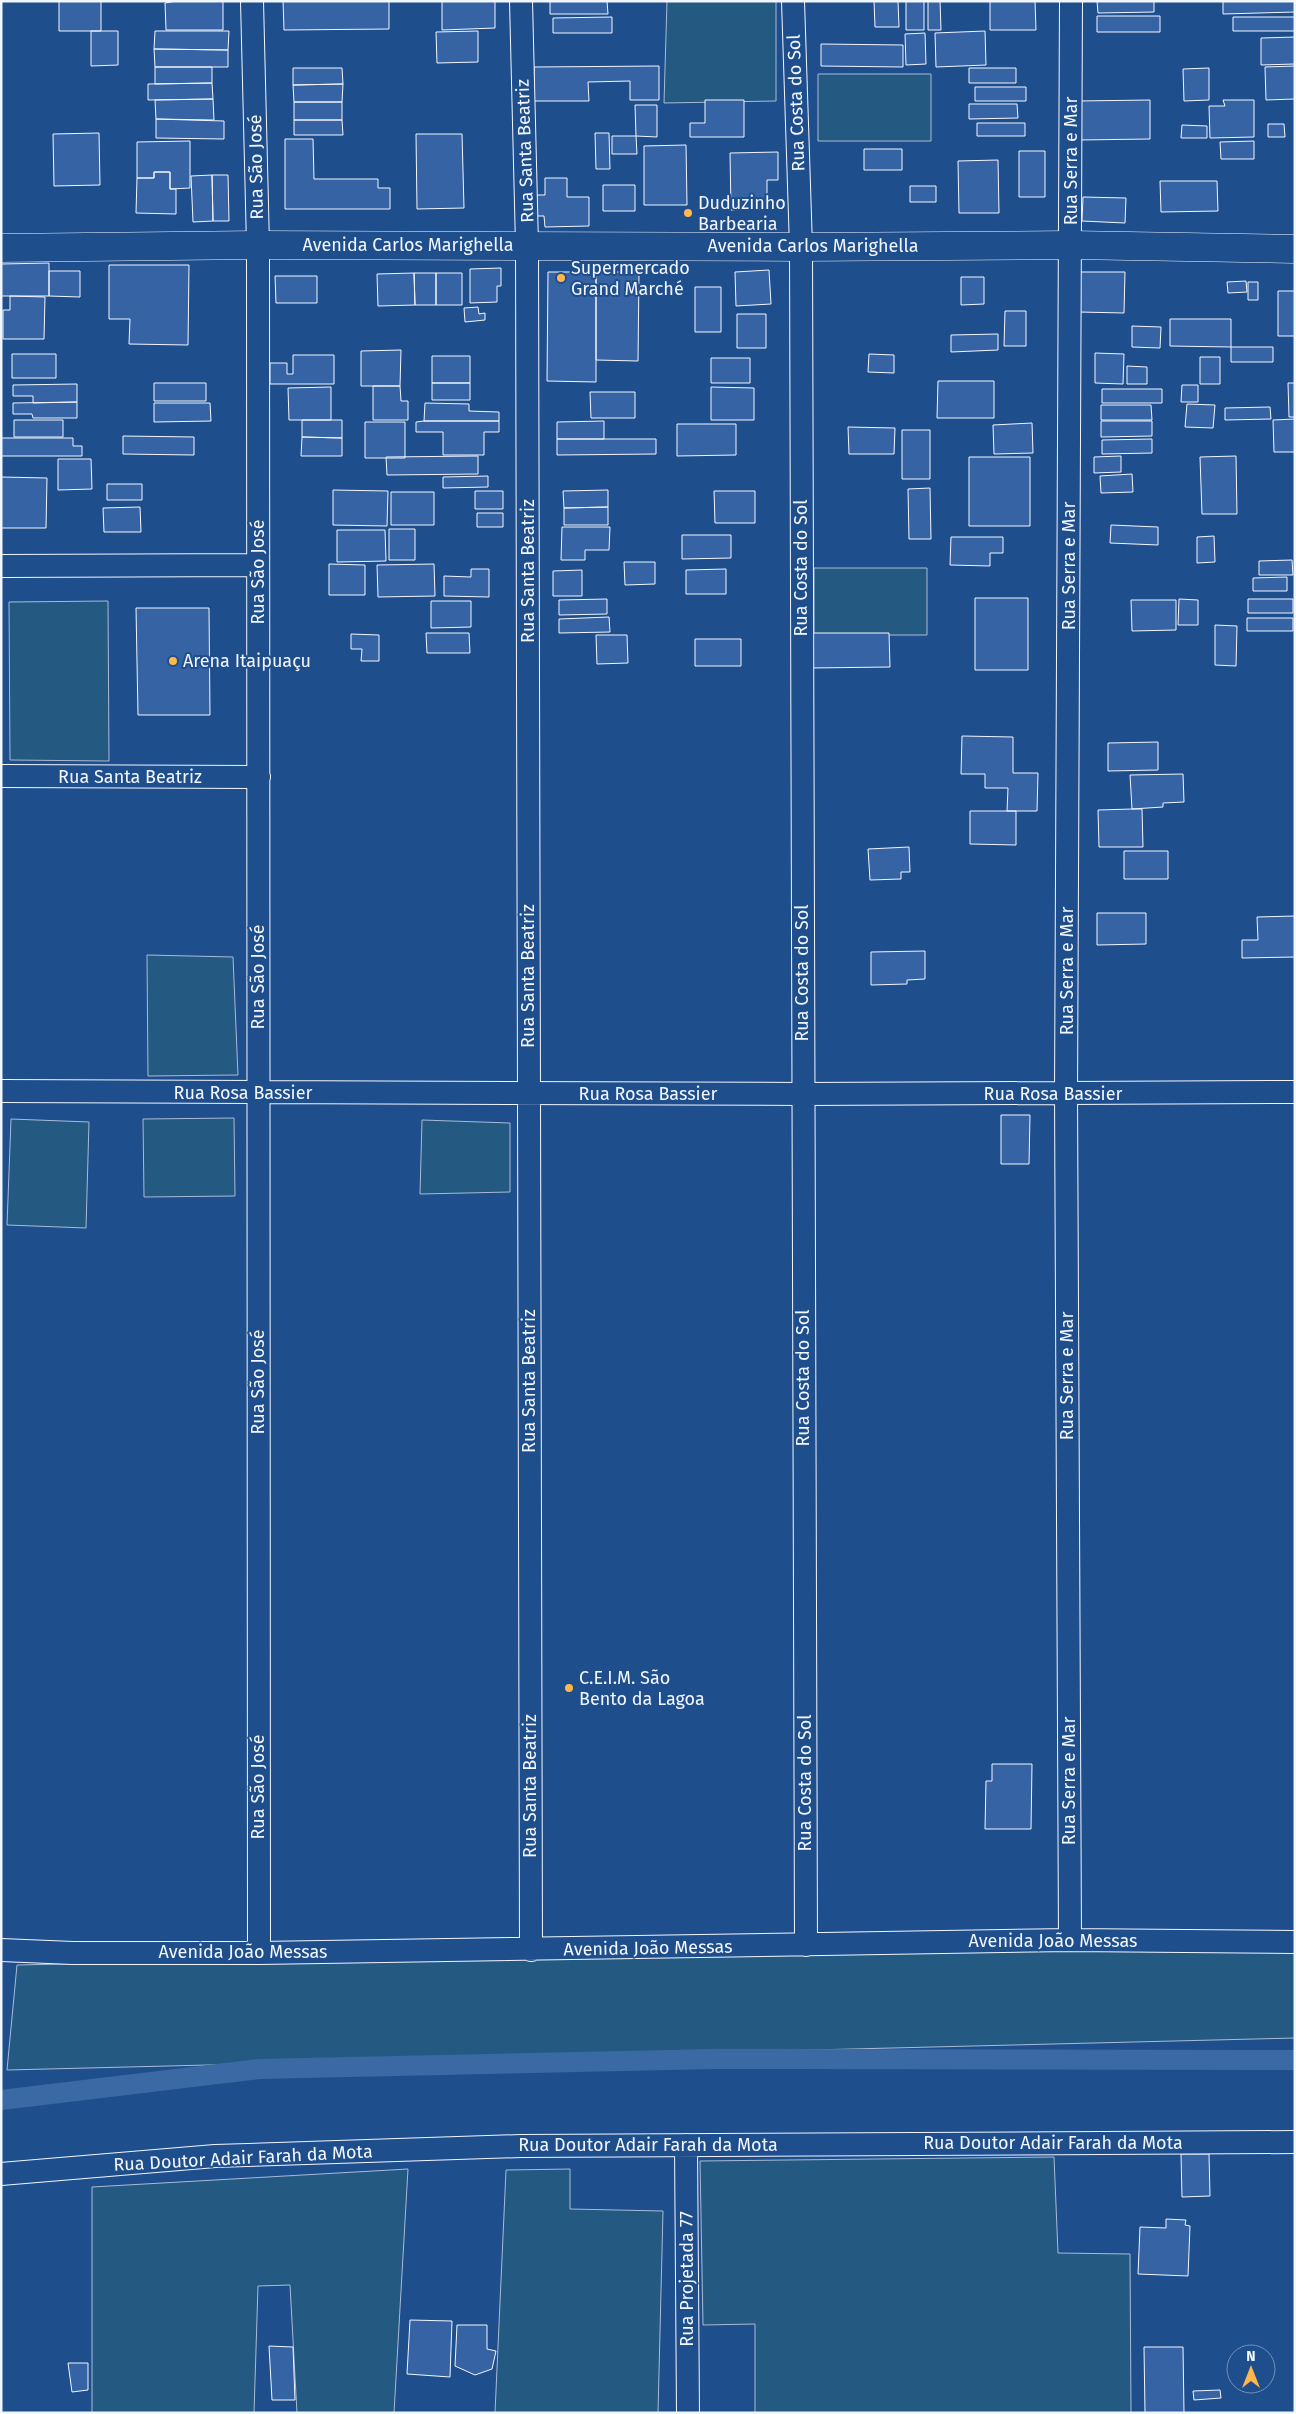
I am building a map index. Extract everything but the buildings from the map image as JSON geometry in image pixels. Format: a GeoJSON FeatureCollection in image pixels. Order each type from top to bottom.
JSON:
{"type":"FeatureCollection","features":[{"type":"Feature","properties":{"kind":"main road","name":"Avenida Carlos Marighella"},"geometry":{"type":"LineString","coordinates":[[1,248],[258,245],[801,247],[1072,245],[1295,249]]}},
{"type":"Feature","properties":{"kind":"street","name":"Rua São José"},"geometry":{"type":"LineString","coordinates":[[252,1],[258,245],[259,1953]]}},
{"type":"Feature","properties":{"kind":"street","name":"Rua Santa Beatriz"},"geometry":{"type":"LineString","coordinates":[[521,1],[527,245],[531,1950]]}},
{"type":"Feature","properties":{"kind":"street","name":"Rua Costa do Sol"},"geometry":{"type":"LineString","coordinates":[[794,1],[801,247],[806,1945]]}},
{"type":"Feature","properties":{"kind":"street","name":"Rua Serra e Mar"},"geometry":{"type":"LineString","coordinates":[[1070,1940],[1066,1094],[1072,245],[1071,1]]}},
{"type":"Feature","properties":{"kind":"street"},"geometry":{"type":"LineString","coordinates":[[1,566],[258,564]]}},
{"type":"Feature","properties":{"kind":"street","name":"Rua Santa Beatriz"},"geometry":{"type":"LineString","coordinates":[[1,776],[259,777]]}},
{"type":"Feature","properties":{"kind":"street","name":"Rua Rosa Bassier"},"geometry":{"type":"LineString","coordinates":[[1,1091],[528,1094],[1295,1092]]}},
{"type":"Feature","properties":{"kind":"street","name":"Avenida João Messas"},"geometry":{"type":"LineString","coordinates":[[1,1950],[259,1953],[1070,1940],[1295,1942]]}},
{"type":"Feature","properties":{"kind":"street","name":"Rua Doutor Adair Farah da Mota"},"geometry":{"type":"LineString","coordinates":[[1,2174],[215,2156],[521,2146],[1295,2142]]}},
{"type":"Feature","properties":{"kind":"street","name":"Rua Projetada 77"},"geometry":{"type":"LineString","coordinates":[[686,2145],[688,2413]]}},
{"type":"Feature","properties":{"kind":"shaded area"},"geometry":{"type":"Polygon","coordinates":[[[667,1],[776,1],[776,101],[664,103],[667,1]]]}},
{"type":"Feature","properties":{"kind":"shaded area"},"geometry":{"type":"Polygon","coordinates":[[[818,74],[931,74],[931,141],[818,141],[818,74]]]}},
{"type":"Feature","properties":{"kind":"shaded area"},"geometry":{"type":"Polygon","coordinates":[[[814,568],[927,568],[927,635],[814,635],[814,568]]]}},
{"type":"Feature","properties":{"kind":"shaded area"},"geometry":{"type":"Polygon","coordinates":[[[108,601],[109,761],[10,760],[9,602],[108,601]]]}},
{"type":"Feature","properties":{"kind":"shaded area"},"geometry":{"type":"Polygon","coordinates":[[[147,955],[233,957],[238,1075],[148,1076],[147,955]]]}},
{"type":"Feature","properties":{"kind":"shaded area"},"geometry":{"type":"Polygon","coordinates":[[[234,1118],[235,1196],[144,1197],[143,1119],[234,1118]]]}},
{"type":"Feature","properties":{"kind":"shaded area"},"geometry":{"type":"Polygon","coordinates":[[[11,1119],[89,1122],[86,1228],[7,1225],[11,1119]]]}},
{"type":"Feature","properties":{"kind":"shaded area"},"geometry":{"type":"Polygon","coordinates":[[[422,1120],[510,1123],[510,1192],[420,1194],[422,1120]]]}},
{"type":"Feature","properties":{"kind":"shaded area"},"geometry":{"type":"Polygon","coordinates":[[[1295,1938],[1295,2038],[7,2070],[17,1965],[1295,1938]]]}},
{"type":"Feature","properties":{"kind":"shaded area"},"geometry":{"type":"Polygon","coordinates":[[[1054,2157],[1058,2253],[1130,2254],[1131,2413],[755,2413],[755,2324],[703,2325],[700,2161],[1054,2157]]]}},
{"type":"Feature","properties":{"kind":"shaded area"},"geometry":{"type":"Polygon","coordinates":[[[408,2169],[394,2413],[297,2413],[290,2285],[258,2286],[254,2413],[92,2413],[92,2187],[408,2169]]]}},
{"type":"Feature","properties":{"kind":"shaded area"},"geometry":{"type":"Polygon","coordinates":[[[570,2169],[570,2209],[663,2211],[658,2413],[495,2413],[506,2170],[570,2169]]]}},
{"type":"Feature","properties":{"kind":"waterway"},"geometry":{"type":"LineString","coordinates":[[1,2100],[259,2069],[715,2059],[1295,2060]]}},
{"type":"Feature","properties":{"kind":"place","name":"Duduzinho Barbearia"},"geometry":{"type":"Point","coordinates":[688,213]}},
{"type":"Feature","properties":{"kind":"place","name":"Supermercado Grand Marché"},"geometry":{"type":"Point","coordinates":[561,278]}},
{"type":"Feature","properties":{"kind":"place","name":"Arena Itaipuaçu"},"geometry":{"type":"Point","coordinates":[173,661]}},
{"type":"Feature","properties":{"kind":"place","name":"C.E.I.M. São Bento da Lagoa"},"geometry":{"type":"Point","coordinates":[569,1688]}}]}
